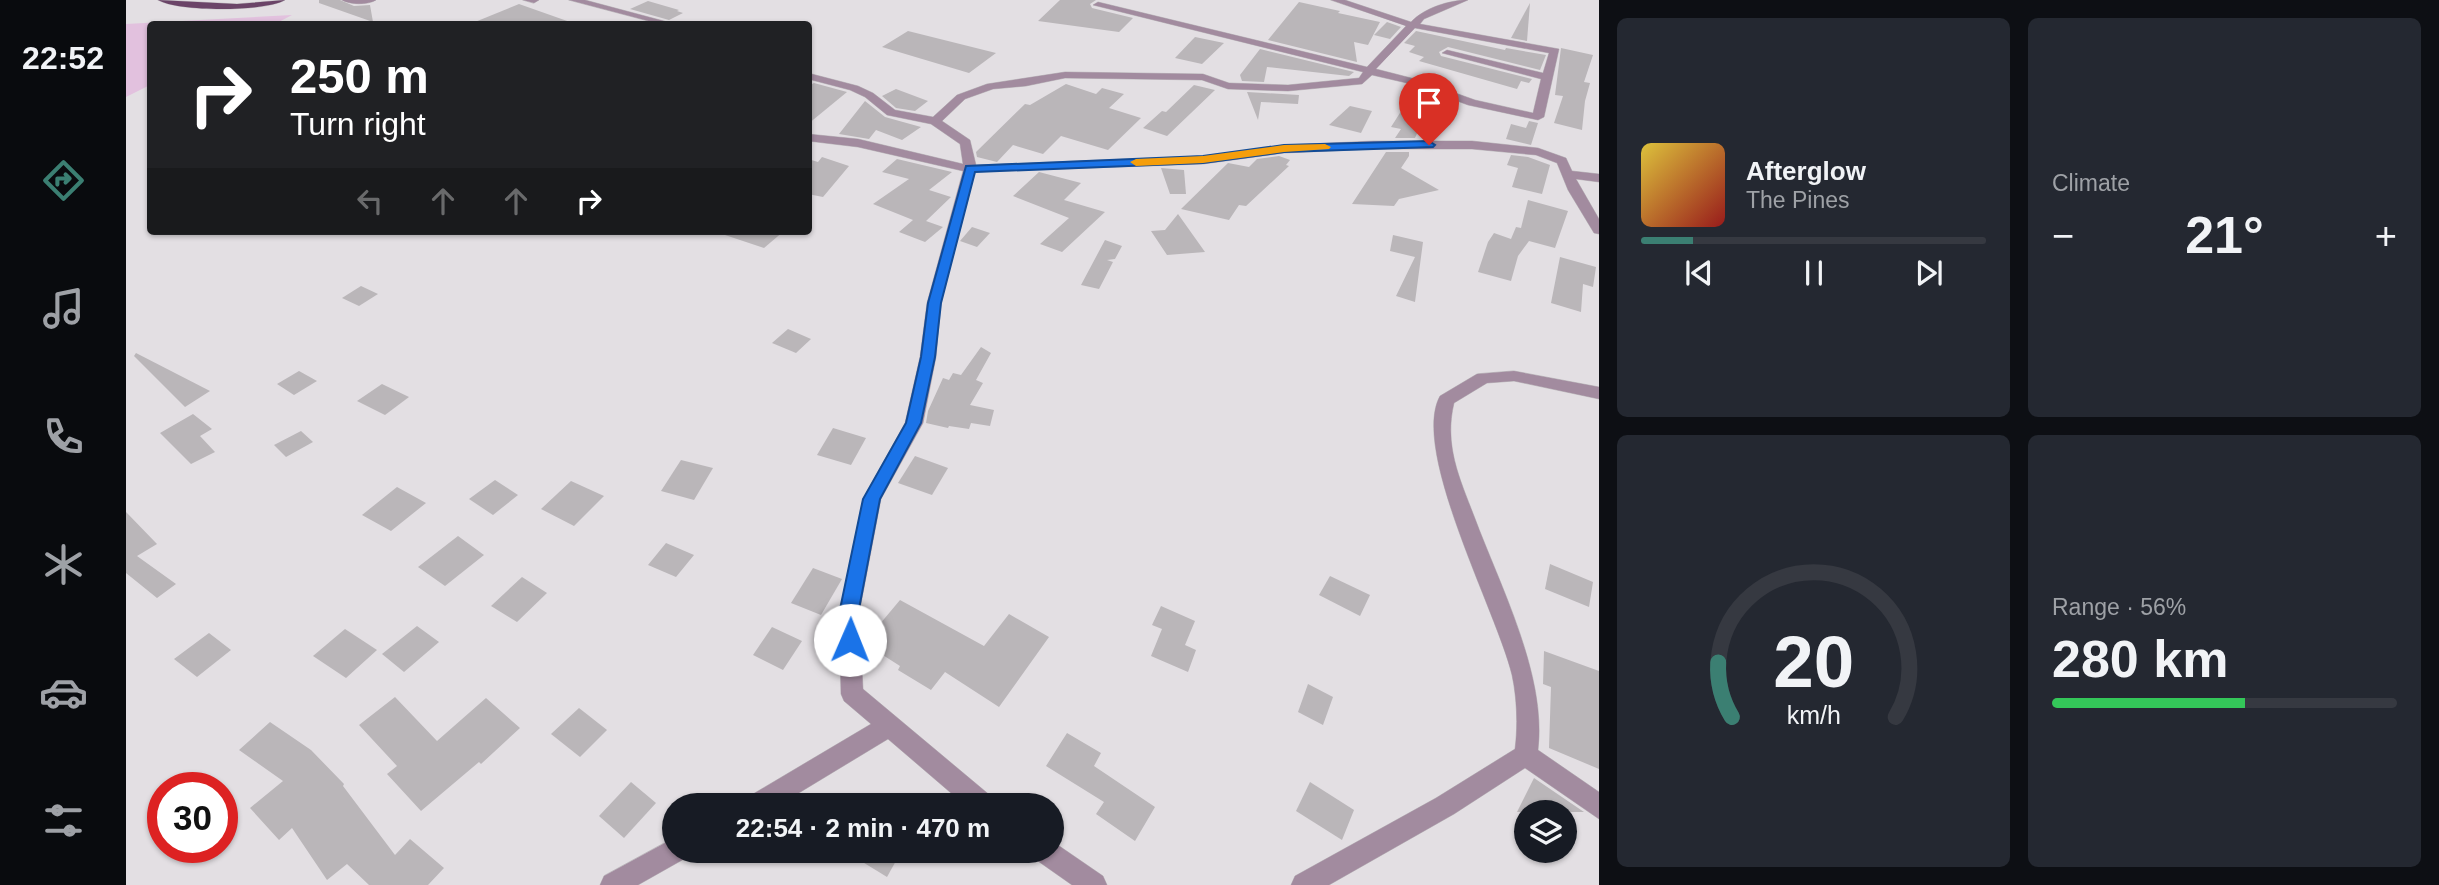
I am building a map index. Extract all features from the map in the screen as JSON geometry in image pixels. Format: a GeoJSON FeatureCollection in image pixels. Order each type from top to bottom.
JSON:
{"type":"FeatureCollection","features":[{"type":"Feature","properties":{"kind":"main road"},"geometry":{"type":"LineString","coordinates":[[163,0],[237,6],[261,5],[280,0]]}},
{"type":"Feature","properties":{"kind":"street"},"geometry":{"type":"LineString","coordinates":[[347,0],[371,0]]}},
{"type":"Feature","properties":{"kind":"street"},"geometry":{"type":"LineString","coordinates":[[528,0],[534,0]]}},
{"type":"Feature","properties":{"kind":"street"},"geometry":{"type":"LineString","coordinates":[[574,0],[658,21]]}},
{"type":"Feature","properties":{"kind":"street"},"geometry":{"type":"LineString","coordinates":[[1098,5],[1415,82],[1472,103],[1538,117],[1555,51],[1412,25],[1336,0]]}},
{"type":"Feature","properties":{"kind":"street"},"geometry":{"type":"LineString","coordinates":[[935,121],[961,97],[990,86],[1026,83],[1065,75],[1203,77],[1228,86],[1288,88],[1362,82],[1369,71],[1421,17],[1463,0]]}},
{"type":"Feature","properties":{"kind":"street"},"geometry":{"type":"LineString","coordinates":[[1447,52],[1547,77]]}},
{"type":"Feature","properties":{"kind":"street"},"geometry":{"type":"LineString","coordinates":[[812,77],[854,88],[869,95],[891,113],[935,121],[966,143],[970,169],[934,303],[928,357],[914,423],[872,499],[849,614],[852,694],[969,793]]}},
{"type":"Feature","properties":{"kind":"street"},"geometry":{"type":"LineString","coordinates":[[812,137],[858,143],[970,169],[1203,160],[1284,149],[1472,145],[1538,152],[1562,161],[1574,190],[1599,230]]}},
{"type":"Feature","properties":{"kind":"street"},"geometry":{"type":"LineString","coordinates":[[1568,174],[1599,178]]}},
{"type":"Feature","properties":{"kind":"street"},"geometry":{"type":"LineString","coordinates":[[1526,755],[1529,731],[1523,675],[1446,466],[1440,425],[1446,400],[1483,378],[1514,376],[1599,393]]}},
{"type":"Feature","properties":{"kind":"street"},"geometry":{"type":"LineString","coordinates":[[777,793],[888,726]]}},
{"type":"Feature","properties":{"kind":"street"},"geometry":{"type":"LineString","coordinates":[[1526,755],[1599,807]]}},
{"type":"Feature","properties":{"kind":"street"},"geometry":{"type":"LineString","coordinates":[[1304,885],[1445,806],[1526,755]]}},
{"type":"Feature","properties":{"kind":"street"},"geometry":{"type":"LineString","coordinates":[[613,885],[662,857]]}},
{"type":"Feature","properties":{"kind":"street"},"geometry":{"type":"LineString","coordinates":[[1063,863],[1094,885]]}},
{"type":"Feature","properties":{"kind":"shaded area"},"geometry":{"type":"Polygon","coordinates":[[[292,15],[281,21],[181,21],[292,15]]]}},
{"type":"Feature","properties":{"kind":"shaded area"},"geometry":{"type":"Polygon","coordinates":[[[147,23],[147,86],[126,97],[126,24],[147,23]]]}},
{"type":"Feature","properties":{"kind":"building"},"geometry":{"type":"Polygon","coordinates":[[[319,0],[340,0],[354,6],[370,5],[373,21],[370,21],[319,3],[319,0]]]}},
{"type":"Feature","properties":{"kind":"building"},"geometry":{"type":"Polygon","coordinates":[[[1060,0],[1096,0],[1090,4],[1092,8],[1133,18],[1119,32],[1038,21],[1060,0]]]}},
{"type":"Feature","properties":{"kind":"building"},"geometry":{"type":"Polygon","coordinates":[[[648,1],[683,13],[669,20],[630,9],[648,1]]]}},
{"type":"Feature","properties":{"kind":"building"},"geometry":{"type":"Polygon","coordinates":[[[1299,2],[1380,22],[1368,45],[1354,42],[1357,62],[1268,40],[1299,2]]]}},
{"type":"Feature","properties":{"kind":"building"},"geometry":{"type":"Polygon","coordinates":[[[1530,3],[1527,41],[1511,38],[1530,3]]]}},
{"type":"Feature","properties":{"kind":"building"},"geometry":{"type":"Polygon","coordinates":[[[519,4],[567,21],[477,21],[519,4]]]}},
{"type":"Feature","properties":{"kind":"building"},"geometry":{"type":"Polygon","coordinates":[[[1387,22],[1401,27],[1390,39],[1374,35],[1387,22]]]}},
{"type":"Feature","properties":{"kind":"building"},"geometry":{"type":"Polygon","coordinates":[[[908,31],[996,53],[969,73],[882,47],[908,31]]]}},
{"type":"Feature","properties":{"kind":"building"},"geometry":{"type":"Polygon","coordinates":[[[1416,31],[1505,50],[1506,48],[1546,55],[1540,70],[1448,47],[1439,52],[1441,56],[1532,79],[1529,83],[1521,81],[1517,89],[1419,61],[1424,57],[1409,52],[1415,46],[1404,43],[1416,31]]]}},
{"type":"Feature","properties":{"kind":"building"},"geometry":{"type":"Polygon","coordinates":[[[1195,37],[1224,43],[1202,64],[1175,58],[1195,37]]]}},
{"type":"Feature","properties":{"kind":"building"},"geometry":{"type":"Polygon","coordinates":[[[1561,48],[1593,55],[1584,82],[1590,83],[1582,130],[1554,123],[1563,96],[1555,95],[1561,48]]]}},
{"type":"Feature","properties":{"kind":"building"},"geometry":{"type":"Polygon","coordinates":[[[1260,49],[1354,72],[1349,76],[1267,67],[1264,82],[1242,81],[1240,75],[1260,49]]]}},
{"type":"Feature","properties":{"kind":"building"},"geometry":{"type":"Polygon","coordinates":[[[812,84],[847,92],[812,121],[812,84]]]}},
{"type":"Feature","properties":{"kind":"building"},"geometry":{"type":"Polygon","coordinates":[[[1066,84],[1096,94],[1102,88],[1124,94],[1109,108],[1141,118],[1108,150],[1061,136],[1043,154],[1013,145],[997,162],[977,157],[976,152],[1025,104],[1030,105],[1066,84]]]}},
{"type":"Feature","properties":{"kind":"building"},"geometry":{"type":"Polygon","coordinates":[[[1194,85],[1215,90],[1167,136],[1143,128],[1162,111],[1166,112],[1194,85]]]}},
{"type":"Feature","properties":{"kind":"building"},"geometry":{"type":"Polygon","coordinates":[[[896,89],[928,101],[915,111],[896,108],[882,96],[896,89]]]}},
{"type":"Feature","properties":{"kind":"building"},"geometry":{"type":"Polygon","coordinates":[[[1247,92],[1299,95],[1298,104],[1261,102],[1258,120],[1247,92]]]}},
{"type":"Feature","properties":{"kind":"building"},"geometry":{"type":"Polygon","coordinates":[[[1425,93],[1433,98],[1415,138],[1395,138],[1401,129],[1391,127],[1412,94],[1422,97],[1425,93]]]}},
{"type":"Feature","properties":{"kind":"building"},"geometry":{"type":"Polygon","coordinates":[[[865,101],[885,117],[921,127],[902,140],[876,130],[869,139],[839,134],[865,101]]]}},
{"type":"Feature","properties":{"kind":"building"},"geometry":{"type":"Polygon","coordinates":[[[1350,106],[1372,111],[1361,133],[1329,125],[1350,106]]]}},
{"type":"Feature","properties":{"kind":"building"},"geometry":{"type":"Polygon","coordinates":[[[1529,121],[1538,123],[1531,145],[1506,139],[1511,124],[1526,128],[1529,121]]]}},
{"type":"Feature","properties":{"kind":"building"},"geometry":{"type":"Polygon","coordinates":[[[1386,152],[1409,152],[1401,168],[1439,190],[1399,199],[1394,206],[1352,204],[1386,152]]]}},
{"type":"Feature","properties":{"kind":"building"},"geometry":{"type":"Polygon","coordinates":[[[1511,155],[1528,157],[1550,165],[1542,194],[1512,187],[1518,168],[1507,165],[1511,155]]]}},
{"type":"Feature","properties":{"kind":"building"},"geometry":{"type":"Polygon","coordinates":[[[1279,156],[1290,160],[1286,165],[1289,166],[1246,206],[1239,205],[1229,220],[1181,209],[1228,163],[1249,167],[1257,159],[1279,156]]]}},
{"type":"Feature","properties":{"kind":"building"},"geometry":{"type":"Polygon","coordinates":[[[822,157],[849,166],[823,197],[812,195],[812,160],[818,162],[822,157]]]}},
{"type":"Feature","properties":{"kind":"building"},"geometry":{"type":"Polygon","coordinates":[[[897,159],[952,172],[929,190],[951,197],[926,221],[943,227],[925,242],[899,232],[913,220],[873,204],[909,179],[882,172],[897,159]]]}},
{"type":"Feature","properties":{"kind":"building"},"geometry":{"type":"Polygon","coordinates":[[[1161,168],[1184,170],[1186,194],[1170,194],[1161,168]]]}},
{"type":"Feature","properties":{"kind":"building"},"geometry":{"type":"Polygon","coordinates":[[[1039,172],[1081,183],[1064,200],[1105,212],[1062,252],[1040,244],[1069,218],[1013,196],[1039,172]]]}},
{"type":"Feature","properties":{"kind":"building"},"geometry":{"type":"Polygon","coordinates":[[[1528,200],[1568,211],[1555,248],[1529,241],[1518,256],[1511,281],[1478,272],[1488,242],[1494,233],[1511,239],[1516,227],[1521,228],[1528,200]]]}},
{"type":"Feature","properties":{"kind":"building"},"geometry":{"type":"Polygon","coordinates":[[[1178,214],[1205,252],[1167,255],[1151,231],[1165,230],[1178,214]]]}},
{"type":"Feature","properties":{"kind":"building"},"geometry":{"type":"Polygon","coordinates":[[[972,227],[990,233],[977,247],[960,241],[972,227]]]}},
{"type":"Feature","properties":{"kind":"building"},"geometry":{"type":"Polygon","coordinates":[[[725,235],[779,235],[764,248],[725,235]]]}},
{"type":"Feature","properties":{"kind":"building"},"geometry":{"type":"Polygon","coordinates":[[[1393,235],[1423,242],[1415,302],[1396,296],[1415,257],[1390,251],[1393,235]]]}},
{"type":"Feature","properties":{"kind":"building"},"geometry":{"type":"Polygon","coordinates":[[[1105,240],[1122,246],[1115,259],[1107,260],[1113,262],[1099,289],[1081,285],[1105,240]]]}},
{"type":"Feature","properties":{"kind":"building"},"geometry":{"type":"Polygon","coordinates":[[[1560,257],[1596,267],[1593,287],[1583,284],[1581,312],[1551,303],[1560,257]]]}},
{"type":"Feature","properties":{"kind":"building"},"geometry":{"type":"Polygon","coordinates":[[[361,286],[378,294],[359,306],[342,298],[361,286]]]}},
{"type":"Feature","properties":{"kind":"building"},"geometry":{"type":"Polygon","coordinates":[[[788,329],[811,339],[796,353],[772,343],[788,329]]]}},
{"type":"Feature","properties":{"kind":"building"},"geometry":{"type":"Polygon","coordinates":[[[981,347],[991,353],[976,380],[983,383],[970,405],[994,410],[990,426],[971,423],[969,429],[926,423],[928,411],[943,378],[949,380],[953,373],[961,375],[981,347]]]}},
{"type":"Feature","properties":{"kind":"building"},"geometry":{"type":"Polygon","coordinates":[[[136,353],[210,391],[185,407],[134,356],[136,353]]]}},
{"type":"Feature","properties":{"kind":"building"},"geometry":{"type":"Polygon","coordinates":[[[299,371],[317,381],[294,395],[277,384],[299,371]]]}},
{"type":"Feature","properties":{"kind":"building"},"geometry":{"type":"Polygon","coordinates":[[[382,384],[409,397],[385,415],[357,401],[382,384]]]}},
{"type":"Feature","properties":{"kind":"building"},"geometry":{"type":"Polygon","coordinates":[[[193,414],[212,429],[200,436],[215,452],[191,464],[160,433],[193,414]]]}},
{"type":"Feature","properties":{"kind":"building"},"geometry":{"type":"Polygon","coordinates":[[[833,428],[866,438],[851,465],[817,455],[833,428]]]}},
{"type":"Feature","properties":{"kind":"building"},"geometry":{"type":"Polygon","coordinates":[[[301,431],[313,442],[286,457],[274,445],[301,431]]]}},
{"type":"Feature","properties":{"kind":"building"},"geometry":{"type":"Polygon","coordinates":[[[915,456],[948,468],[932,495],[898,483],[915,456]]]}},
{"type":"Feature","properties":{"kind":"building"},"geometry":{"type":"Polygon","coordinates":[[[681,460],[713,468],[694,500],[661,491],[681,460]]]}},
{"type":"Feature","properties":{"kind":"building"},"geometry":{"type":"Polygon","coordinates":[[[495,480],[518,495],[493,515],[469,499],[495,480]]]}},
{"type":"Feature","properties":{"kind":"building"},"geometry":{"type":"Polygon","coordinates":[[[571,481],[604,496],[574,526],[541,509],[571,481]]]}},
{"type":"Feature","properties":{"kind":"building"},"geometry":{"type":"Polygon","coordinates":[[[397,487],[426,503],[391,531],[362,515],[397,487]]]}},
{"type":"Feature","properties":{"kind":"building"},"geometry":{"type":"Polygon","coordinates":[[[126,512],[157,544],[137,556],[176,584],[157,598],[126,573],[126,512]]]}},
{"type":"Feature","properties":{"kind":"building"},"geometry":{"type":"Polygon","coordinates":[[[458,536],[484,555],[445,586],[418,567],[458,536]]]}},
{"type":"Feature","properties":{"kind":"building"},"geometry":{"type":"Polygon","coordinates":[[[666,543],[694,555],[676,577],[648,565],[666,543]]]}},
{"type":"Feature","properties":{"kind":"building"},"geometry":{"type":"Polygon","coordinates":[[[1550,564],[1593,582],[1589,607],[1545,589],[1550,564]]]}},
{"type":"Feature","properties":{"kind":"building"},"geometry":{"type":"Polygon","coordinates":[[[813,568],[842,579],[821,615],[791,603],[813,568]]]}},
{"type":"Feature","properties":{"kind":"building"},"geometry":{"type":"Polygon","coordinates":[[[1330,576],[1370,595],[1360,616],[1319,595],[1330,576]]]}},
{"type":"Feature","properties":{"kind":"building"},"geometry":{"type":"Polygon","coordinates":[[[522,577],[547,593],[517,622],[491,606],[522,577]]]}},
{"type":"Feature","properties":{"kind":"building"},"geometry":{"type":"Polygon","coordinates":[[[900,600],[984,646],[1009,614],[1049,637],[999,707],[945,672],[931,690],[898,670],[900,666],[864,643],[900,600]]]}},
{"type":"Feature","properties":{"kind":"building"},"geometry":{"type":"Polygon","coordinates":[[[1161,606],[1195,621],[1185,645],[1196,650],[1188,672],[1151,656],[1162,629],[1152,625],[1161,606]]]}},
{"type":"Feature","properties":{"kind":"building"},"geometry":{"type":"Polygon","coordinates":[[[417,626],[439,642],[404,672],[382,654],[417,626]]]}},
{"type":"Feature","properties":{"kind":"building"},"geometry":{"type":"Polygon","coordinates":[[[772,627],[802,641],[783,670],[753,655],[772,627]]]}},
{"type":"Feature","properties":{"kind":"building"},"geometry":{"type":"Polygon","coordinates":[[[345,629],[377,650],[346,678],[313,656],[345,629]]]}},
{"type":"Feature","properties":{"kind":"building"},"geometry":{"type":"Polygon","coordinates":[[[209,633],[231,650],[197,677],[174,659],[209,633]]]}},
{"type":"Feature","properties":{"kind":"building"},"geometry":{"type":"Polygon","coordinates":[[[1544,651],[1599,671],[1599,769],[1549,748],[1551,687],[1543,684],[1544,651]]]}},
{"type":"Feature","properties":{"kind":"building"},"geometry":{"type":"Polygon","coordinates":[[[1308,684],[1333,697],[1323,725],[1298,712],[1308,684]]]}},
{"type":"Feature","properties":{"kind":"building"},"geometry":{"type":"Polygon","coordinates":[[[395,697],[437,741],[486,698],[520,728],[481,764],[479,762],[421,811],[387,774],[397,766],[359,725],[395,697]]]}},
{"type":"Feature","properties":{"kind":"building"},"geometry":{"type":"Polygon","coordinates":[[[579,708],[607,730],[580,757],[551,734],[579,708]]]}},
{"type":"Feature","properties":{"kind":"building"},"geometry":{"type":"Polygon","coordinates":[[[270,722],[311,750],[344,784],[395,855],[410,839],[444,868],[428,885],[369,885],[347,864],[327,880],[292,828],[279,840],[250,808],[283,781],[239,750],[270,722]]]}},
{"type":"Feature","properties":{"kind":"building"},"geometry":{"type":"Polygon","coordinates":[[[1067,733],[1101,753],[1094,766],[1155,807],[1135,841],[1096,814],[1104,802],[1046,766],[1067,733]]]}},
{"type":"Feature","properties":{"kind":"building"},"geometry":{"type":"Polygon","coordinates":[[[1534,778],[1566,800],[1523,800],[1534,778]]]}},
{"type":"Feature","properties":{"kind":"building"},"geometry":{"type":"Polygon","coordinates":[[[631,782],[656,803],[624,838],[599,816],[631,782]]]}},
{"type":"Feature","properties":{"kind":"building"},"geometry":{"type":"Polygon","coordinates":[[[1310,782],[1354,810],[1342,840],[1296,811],[1310,782]]]}},
{"type":"Feature","properties":{"kind":"building"},"geometry":{"type":"Polygon","coordinates":[[[864,863],[895,863],[887,877],[864,863]]]}},
{"type":"Feature","properties":{"kind":"slow traffic"},"geometry":{"type":"LineString","coordinates":[[1136,162],[1203,160],[1284,149],[1325,147]]}},
{"type":"Feature","properties":{"kind":"route"},"geometry":{"type":"LineString","coordinates":[[850,640],[849,614],[872,499],[914,423],[928,357],[934,303],[953,242],[970,169],[1203,160],[1284,149],[1429,145]]}}]}
